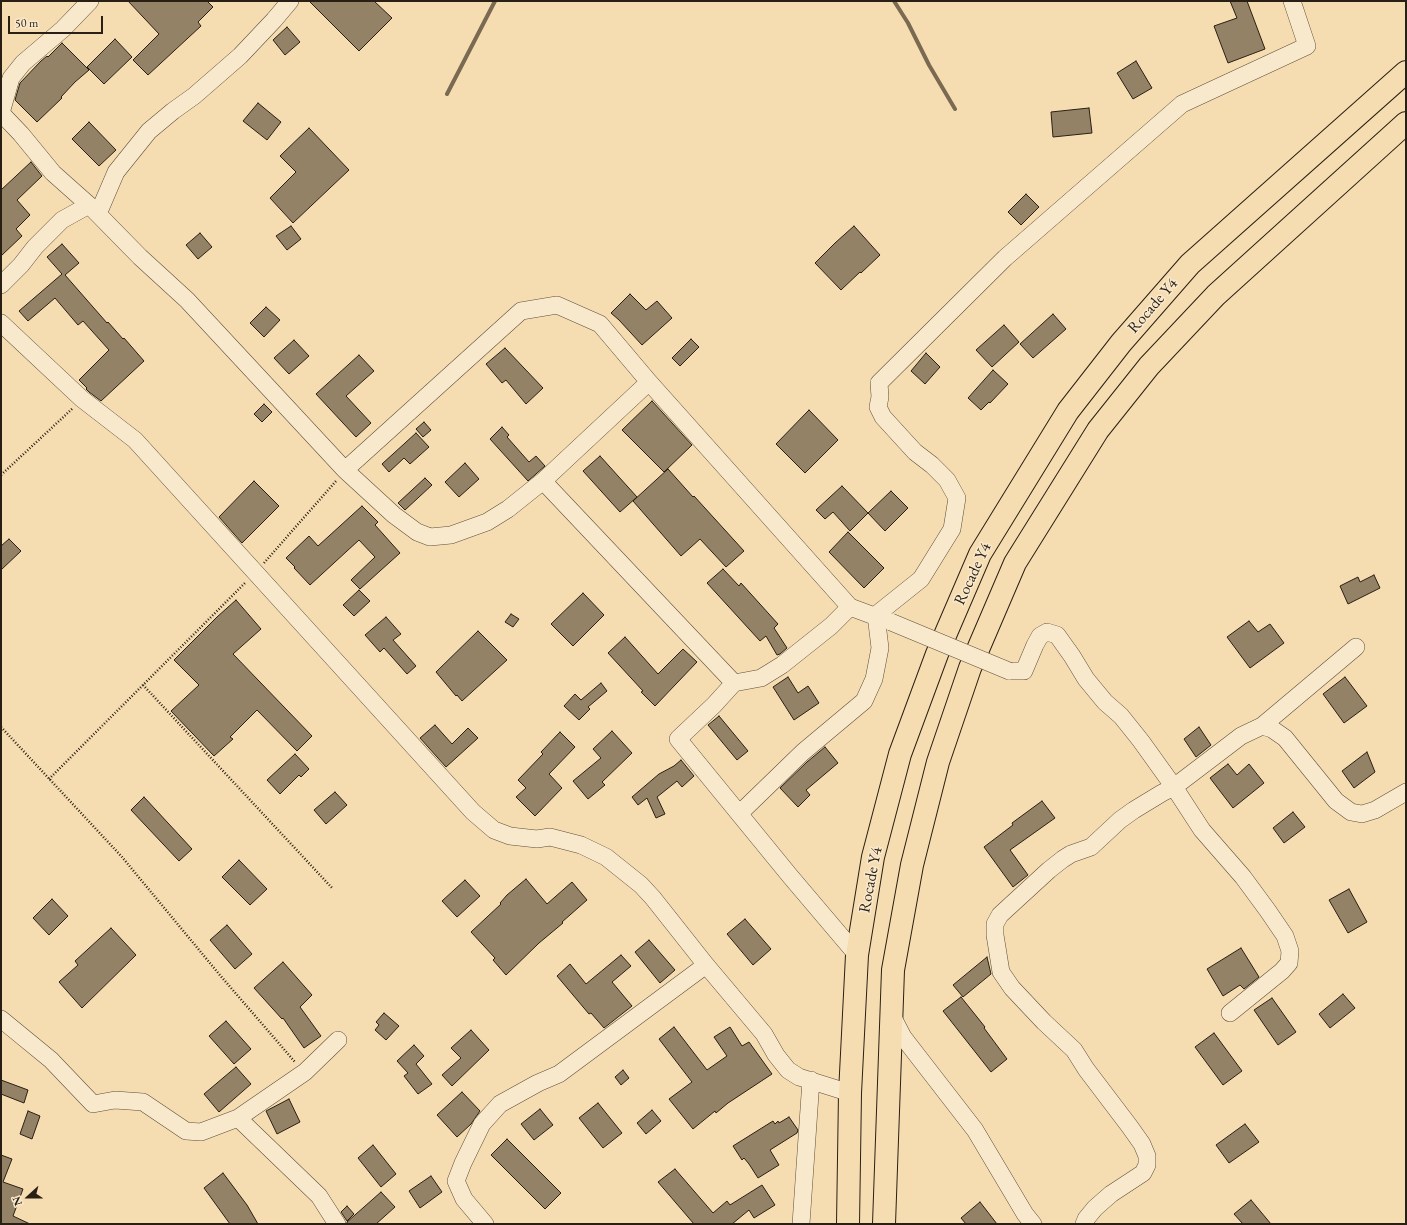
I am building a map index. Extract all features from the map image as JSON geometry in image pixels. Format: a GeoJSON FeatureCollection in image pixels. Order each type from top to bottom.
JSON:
{"type":"FeatureCollection","features":[{"type":"Feature","properties":{"kind":"highway","name":"Rocade Y4"},"geometry":{"type":"LineString","coordinates":[[848,1224],[850,1093],[857,955],[873,858],[900,754],[937,654],[980,554],[1068,411],[1120,343],[1190,264],[1406,72]]}},
{"type":"Feature","properties":{"kind":"highway"},"geometry":{"type":"LineString","coordinates":[[884,1224],[893,970],[910,873],[938,762],[970,668],[1015,564],[1098,430],[1149,366],[1216,295],[1406,123]]}},
{"type":"Feature","properties":{"kind":"street"},"geometry":{"type":"LineString","coordinates":[[90,1],[63,29],[23,63],[11,78],[1,113],[21,134],[52,173],[187,300],[345,470],[394,515],[417,532],[430,538],[451,535],[487,522],[508,509],[543,481],[649,382]]}},
{"type":"Feature","properties":{"kind":"street"},"geometry":{"type":"LineString","coordinates":[[1,285],[21,265],[35,247],[62,220],[93,210],[116,172],[149,131],[172,111],[194,96],[240,56],[290,1]]}},
{"type":"Feature","properties":{"kind":"street"},"geometry":{"type":"LineString","coordinates":[[740,813],[803,752],[864,701],[874,679],[884,619],[920,579],[952,529],[957,498],[947,480],[932,465],[915,452],[883,417],[878,407],[880,397],[878,383],[1005,258],[1182,104],[1307,46],[1292,1]]}},
{"type":"Feature","properties":{"kind":"street"},"geometry":{"type":"LineString","coordinates":[[345,470],[521,311],[557,305],[600,324],[649,382],[850,607],[884,619],[1009,671],[1024,671],[1040,636],[1047,632],[1057,635],[1086,679],[1105,702],[1120,716],[1141,740],[1202,830],[1243,877],[1285,936],[1290,951],[1289,963],[1282,972],[1230,1013]]}},
{"type":"Feature","properties":{"kind":"street"},"geometry":{"type":"LineString","coordinates":[[1,323],[82,400],[135,440],[482,821],[494,830],[510,836],[537,839],[550,837],[581,845],[606,857],[641,885],[653,898],[706,965],[764,1034],[788,1070],[799,1077],[850,1093]]}},
{"type":"Feature","properties":{"kind":"street"},"geometry":{"type":"LineString","coordinates":[[543,481],[734,683]]}},
{"type":"Feature","properties":{"kind":"street"},"geometry":{"type":"LineString","coordinates":[[850,607],[831,626],[782,666],[761,678],[734,683],[714,705],[678,739],[857,955]]}},
{"type":"Feature","properties":{"kind":"street"},"geometry":{"type":"LineString","coordinates":[[1084,1224],[1095,1208],[1112,1194],[1143,1173],[1147,1165],[1147,1156],[1142,1144],[1086,1070],[1074,1050],[1039,1017],[1012,988],[1001,972],[996,946],[995,924],[1000,914],[1050,870],[1071,854],[1090,847],[1129,813],[1174,787],[1241,736],[1262,726],[1356,647]]}},
{"type":"Feature","properties":{"kind":"street"},"geometry":{"type":"LineString","coordinates":[[1262,726],[1272,729],[1285,738],[1336,801],[1351,812],[1362,814],[1368,812],[1406,792]]}},
{"type":"Feature","properties":{"kind":"street"},"geometry":{"type":"LineString","coordinates":[[485,1224],[464,1198],[456,1181],[482,1124],[500,1104],[538,1083],[559,1074],[706,965]]}},
{"type":"Feature","properties":{"kind":"street"},"geometry":{"type":"LineString","coordinates":[[891,1014],[903,1037],[975,1130],[1025,1214],[1033,1224]]}},
{"type":"Feature","properties":{"kind":"street"},"geometry":{"type":"LineString","coordinates":[[1,1019],[51,1060],[93,1104],[115,1100],[143,1102],[186,1130],[201,1132],[238,1118],[304,1072],[338,1040]]}},
{"type":"Feature","properties":{"kind":"street"},"geometry":{"type":"LineString","coordinates":[[801,1224],[811,1080]]}},
{"type":"Feature","properties":{"kind":"street"},"geometry":{"type":"LineString","coordinates":[[238,1118],[319,1196],[337,1224]]}},
{"type":"Feature","properties":{"kind":"path"},"geometry":{"type":"LineString","coordinates":[[1,475],[82,400]]}},
{"type":"Feature","properties":{"kind":"path"},"geometry":{"type":"LineString","coordinates":[[49,779],[255,573],[345,470]]}},
{"type":"Feature","properties":{"kind":"path"},"geometry":{"type":"LineString","coordinates":[[143,685],[333,889]]}},
{"type":"Feature","properties":{"kind":"path"},"geometry":{"type":"LineString","coordinates":[[1,727],[122,857],[219,974],[304,1072]]}},
{"type":"Feature","properties":{"kind":"building"},"geometry":{"type":"Polygon","coordinates":[[[128,1],[207,1],[213,7],[198,22],[201,26],[148,75],[133,60],[159,34],[128,1]]]}},
{"type":"Feature","properties":{"kind":"building"},"geometry":{"type":"Polygon","coordinates":[[[309,1],[374,1],[392,18],[359,51],[309,1]]]}},
{"type":"Feature","properties":{"kind":"building"},"geometry":{"type":"Polygon","coordinates":[[[1230,1],[1247,1],[1265,49],[1228,63],[1214,26],[1237,18],[1230,1]]]}},
{"type":"Feature","properties":{"kind":"building"},"geometry":{"type":"Polygon","coordinates":[[[287,27],[300,42],[285,55],[273,40],[287,27]]]}},
{"type":"Feature","properties":{"kind":"building"},"geometry":{"type":"Polygon","coordinates":[[[115,39],[132,57],[104,84],[87,67],[115,39]]]}},
{"type":"Feature","properties":{"kind":"building"},"geometry":{"type":"Polygon","coordinates":[[[62,43],[89,70],[75,82],[61,97],[62,98],[37,122],[15,100],[20,83],[41,61],[47,56],[48,57],[62,43]]]}},
{"type":"Feature","properties":{"kind":"building"},"geometry":{"type":"Polygon","coordinates":[[[1136,61],[1152,88],[1133,99],[1117,73],[1136,61]]]}},
{"type":"Feature","properties":{"kind":"building"},"geometry":{"type":"Polygon","coordinates":[[[258,103],[281,122],[267,140],[243,121],[258,103]]]}},
{"type":"Feature","properties":{"kind":"building"},"geometry":{"type":"Polygon","coordinates":[[[1089,108],[1092,133],[1053,137],[1051,112],[1089,108]]]}},
{"type":"Feature","properties":{"kind":"building"},"geometry":{"type":"Polygon","coordinates":[[[89,122],[116,150],[99,166],[72,139],[89,122]]]}},
{"type":"Feature","properties":{"kind":"building"},"geometry":{"type":"Polygon","coordinates":[[[309,128],[349,170],[293,223],[270,198],[296,172],[280,156],[309,128]]]}},
{"type":"Feature","properties":{"kind":"building"},"geometry":{"type":"Polygon","coordinates":[[[31,162],[42,176],[17,200],[30,215],[16,229],[22,236],[1,256],[1,190],[31,162]]]}},
{"type":"Feature","properties":{"kind":"building"},"geometry":{"type":"Polygon","coordinates":[[[1026,194],[1039,207],[1021,225],[1008,212],[1026,194]]]}},
{"type":"Feature","properties":{"kind":"building"},"geometry":{"type":"Polygon","coordinates":[[[291,226],[301,239],[287,250],[276,236],[291,226]]]}},
{"type":"Feature","properties":{"kind":"building"},"geometry":{"type":"Polygon","coordinates":[[[854,226],[880,255],[841,290],[815,263],[854,226]]]}},
{"type":"Feature","properties":{"kind":"building"},"geometry":{"type":"Polygon","coordinates":[[[200,233],[212,247],[198,259],[186,245],[200,233]]]}},
{"type":"Feature","properties":{"kind":"building"},"geometry":{"type":"Polygon","coordinates":[[[62,244],[79,263],[65,275],[107,323],[108,322],[123,339],[124,338],[144,361],[101,401],[89,392],[79,380],[109,350],[83,321],[78,325],[55,298],[28,321],[19,311],[62,274],[47,257],[62,244]]]}},
{"type":"Feature","properties":{"kind":"building"},"geometry":{"type":"Polygon","coordinates":[[[630,294],[646,310],[657,301],[672,318],[642,345],[611,313],[630,294]]]}},
{"type":"Feature","properties":{"kind":"building"},"geometry":{"type":"Polygon","coordinates":[[[266,307],[280,320],[264,337],[250,323],[266,307]]]}},
{"type":"Feature","properties":{"kind":"building"},"geometry":{"type":"Polygon","coordinates":[[[1053,314],[1066,329],[1033,358],[1020,344],[1053,314]]]}},
{"type":"Feature","properties":{"kind":"building"},"geometry":{"type":"Polygon","coordinates":[[[1004,325],[1019,342],[992,367],[976,350],[1004,325]]]}},
{"type":"Feature","properties":{"kind":"building"},"geometry":{"type":"Polygon","coordinates":[[[691,339],[699,347],[680,366],[672,358],[691,339]]]}},
{"type":"Feature","properties":{"kind":"building"},"geometry":{"type":"Polygon","coordinates":[[[294,340],[309,356],[289,374],[274,358],[294,340]]]}},
{"type":"Feature","properties":{"kind":"building"},"geometry":{"type":"Polygon","coordinates":[[[505,348],[543,388],[526,404],[506,380],[502,383],[486,364],[505,348]]]}},
{"type":"Feature","properties":{"kind":"building"},"geometry":{"type":"Polygon","coordinates":[[[926,353],[940,367],[925,384],[911,371],[926,353]]]}},
{"type":"Feature","properties":{"kind":"building"},"geometry":{"type":"Polygon","coordinates":[[[359,355],[374,371],[346,396],[371,423],[356,437],[316,394],[359,355]]]}},
{"type":"Feature","properties":{"kind":"building"},"geometry":{"type":"Polygon","coordinates":[[[993,370],[1008,384],[990,403],[989,402],[981,410],[968,398],[993,370]]]}},
{"type":"Feature","properties":{"kind":"building"},"geometry":{"type":"Polygon","coordinates":[[[652,401],[692,445],[664,472],[622,430],[652,401]]]}},
{"type":"Feature","properties":{"kind":"building"},"geometry":{"type":"Polygon","coordinates":[[[264,404],[272,412],[262,422],[254,414],[264,404]]]}},
{"type":"Feature","properties":{"kind":"building"},"geometry":{"type":"Polygon","coordinates":[[[809,410],[838,440],[805,473],[776,444],[809,410]]]}},
{"type":"Feature","properties":{"kind":"building"},"geometry":{"type":"Polygon","coordinates":[[[424,422],[431,430],[423,437],[416,429],[424,422]]]}},
{"type":"Feature","properties":{"kind":"building"},"geometry":{"type":"Polygon","coordinates":[[[502,427],[509,435],[507,437],[529,462],[536,456],[545,466],[528,481],[490,439],[502,427]]]}},
{"type":"Feature","properties":{"kind":"building"},"geometry":{"type":"Polygon","coordinates":[[[416,433],[429,447],[410,464],[404,458],[389,472],[382,464],[416,433]]]}},
{"type":"Feature","properties":{"kind":"building"},"geometry":{"type":"Polygon","coordinates":[[[600,456],[637,497],[620,512],[583,471],[600,456]]]}},
{"type":"Feature","properties":{"kind":"building"},"geometry":{"type":"Polygon","coordinates":[[[465,463],[479,479],[459,497],[445,482],[465,463]]]}},
{"type":"Feature","properties":{"kind":"building"},"geometry":{"type":"Polygon","coordinates":[[[668,469],[744,551],[726,567],[700,539],[681,556],[633,501],[668,469]]]}},
{"type":"Feature","properties":{"kind":"building"},"geometry":{"type":"Polygon","coordinates":[[[425,478],[432,485],[405,510],[398,503],[425,478]]]}},
{"type":"Feature","properties":{"kind":"building"},"geometry":{"type":"Polygon","coordinates":[[[254,481],[279,506],[242,543],[219,517],[254,481]]]}},
{"type":"Feature","properties":{"kind":"building"},"geometry":{"type":"Polygon","coordinates":[[[842,486],[868,513],[850,531],[833,512],[825,519],[816,510],[842,486]]]}},
{"type":"Feature","properties":{"kind":"building"},"geometry":{"type":"Polygon","coordinates":[[[891,491],[908,508],[885,531],[868,513],[891,491]]]}},
{"type":"Feature","properties":{"kind":"building"},"geometry":{"type":"Polygon","coordinates":[[[362,506],[378,522],[375,525],[400,553],[360,589],[351,580],[375,557],[359,540],[310,585],[286,558],[309,536],[318,546],[362,506]]]}},
{"type":"Feature","properties":{"kind":"building"},"geometry":{"type":"Polygon","coordinates":[[[848,532],[884,568],[864,588],[829,552],[848,532]]]}},
{"type":"Feature","properties":{"kind":"building"},"geometry":{"type":"Polygon","coordinates":[[[9,539],[21,551],[1,570],[1,546],[9,539]]]}},
{"type":"Feature","properties":{"kind":"building"},"geometry":{"type":"Polygon","coordinates":[[[723,569],[739,586],[741,583],[778,624],[774,628],[787,648],[780,654],[777,655],[766,636],[760,641],[707,583],[723,569]]]}},
{"type":"Feature","properties":{"kind":"building"},"geometry":{"type":"Polygon","coordinates":[[[1374,575],[1380,588],[1348,604],[1340,586],[1358,577],[1360,582],[1374,575]]]}},
{"type":"Feature","properties":{"kind":"building"},"geometry":{"type":"Polygon","coordinates":[[[359,590],[370,601],[354,616],[343,605],[359,590]]]}},
{"type":"Feature","properties":{"kind":"building"},"geometry":{"type":"Polygon","coordinates":[[[583,593],[604,615],[573,646],[551,624],[583,593]]]}},
{"type":"Feature","properties":{"kind":"building"},"geometry":{"type":"Polygon","coordinates":[[[236,600],[261,629],[233,654],[312,736],[297,751],[257,710],[230,737],[233,739],[214,756],[171,711],[199,685],[174,660],[236,600]]]}},
{"type":"Feature","properties":{"kind":"building"},"geometry":{"type":"Polygon","coordinates":[[[511,614],[519,619],[513,627],[505,622],[511,614]]]}},
{"type":"Feature","properties":{"kind":"building"},"geometry":{"type":"Polygon","coordinates":[[[386,617],[401,634],[393,640],[416,666],[407,674],[384,648],[380,652],[365,635],[386,617]]]}},
{"type":"Feature","properties":{"kind":"building"},"geometry":{"type":"Polygon","coordinates":[[[1249,621],[1258,632],[1270,624],[1284,643],[1250,668],[1227,637],[1249,621]]]}},
{"type":"Feature","properties":{"kind":"building"},"geometry":{"type":"Polygon","coordinates":[[[478,631],[507,660],[462,701],[436,672],[478,631]]]}},
{"type":"Feature","properties":{"kind":"building"},"geometry":{"type":"Polygon","coordinates":[[[625,637],[658,674],[683,649],[697,662],[655,706],[608,653],[625,637]]]}},
{"type":"Feature","properties":{"kind":"building"},"geometry":{"type":"Polygon","coordinates":[[[788,677],[798,693],[808,686],[819,703],[794,720],[773,687],[788,677]]]}},
{"type":"Feature","properties":{"kind":"building"},"geometry":{"type":"Polygon","coordinates":[[[1345,677],[1367,706],[1344,723],[1323,694],[1345,677]]]}},
{"type":"Feature","properties":{"kind":"building"},"geometry":{"type":"Polygon","coordinates":[[[601,683],[607,691],[588,707],[590,709],[579,720],[564,706],[575,694],[581,700],[601,683]]]}},
{"type":"Feature","properties":{"kind":"building"},"geometry":{"type":"Polygon","coordinates":[[[719,716],[748,751],[737,760],[708,725],[719,716]]]}},
{"type":"Feature","properties":{"kind":"building"},"geometry":{"type":"Polygon","coordinates":[[[435,725],[452,744],[468,728],[478,738],[446,767],[420,738],[435,725]]]}},
{"type":"Feature","properties":{"kind":"building"},"geometry":{"type":"Polygon","coordinates":[[[1199,727],[1211,745],[1196,757],[1184,739],[1199,727]]]}},
{"type":"Feature","properties":{"kind":"building"},"geometry":{"type":"Polygon","coordinates":[[[612,731],[632,753],[602,782],[605,785],[588,799],[573,781],[601,758],[593,749],[612,731]]]}},
{"type":"Feature","properties":{"kind":"building"},"geometry":{"type":"Polygon","coordinates":[[[560,732],[575,747],[549,774],[562,788],[535,816],[516,797],[526,788],[518,780],[543,754],[541,752],[560,732]]]}},
{"type":"Feature","properties":{"kind":"building"},"geometry":{"type":"Polygon","coordinates":[[[825,747],[838,763],[806,790],[810,795],[798,807],[780,788],[825,747]]]}},
{"type":"Feature","properties":{"kind":"building"},"geometry":{"type":"Polygon","coordinates":[[[1367,752],[1375,772],[1354,788],[1342,771],[1367,752]]]}},
{"type":"Feature","properties":{"kind":"building"},"geometry":{"type":"Polygon","coordinates":[[[295,754],[309,769],[301,777],[299,775],[280,794],[267,780],[295,754]]]}},
{"type":"Feature","properties":{"kind":"building"},"geometry":{"type":"Polygon","coordinates":[[[681,760],[694,776],[682,787],[677,781],[657,797],[665,814],[656,818],[647,798],[638,805],[632,797],[659,774],[674,766],[681,760]]]}},
{"type":"Feature","properties":{"kind":"building"},"geometry":{"type":"Polygon","coordinates":[[[1228,764],[1237,775],[1249,764],[1264,783],[1233,808],[1210,778],[1228,764]]]}},
{"type":"Feature","properties":{"kind":"building"},"geometry":{"type":"Polygon","coordinates":[[[335,792],[347,805],[326,824],[314,810],[335,792]]]}},
{"type":"Feature","properties":{"kind":"building"},"geometry":{"type":"Polygon","coordinates":[[[144,797],[192,849],[179,861],[131,810],[144,797]]]}},
{"type":"Feature","properties":{"kind":"building"},"geometry":{"type":"Polygon","coordinates":[[[1042,801],[1055,818],[1010,850],[1028,875],[1013,887],[984,847],[1013,825],[1012,823],[1042,801]]]}},
{"type":"Feature","properties":{"kind":"building"},"geometry":{"type":"Polygon","coordinates":[[[1293,812],[1305,827],[1284,843],[1273,828],[1293,812]]]}},
{"type":"Feature","properties":{"kind":"building"},"geometry":{"type":"Polygon","coordinates":[[[239,860],[267,889],[250,905],[222,877],[239,860]]]}},
{"type":"Feature","properties":{"kind":"building"},"geometry":{"type":"Polygon","coordinates":[[[526,879],[547,904],[572,882],[587,900],[506,975],[493,960],[495,958],[471,932],[501,904],[500,903],[507,895],[526,879]]]}},
{"type":"Feature","properties":{"kind":"building"},"geometry":{"type":"Polygon","coordinates":[[[465,880],[480,896],[457,917],[442,901],[465,880]]]}},
{"type":"Feature","properties":{"kind":"building"},"geometry":{"type":"Polygon","coordinates":[[[1349,889],[1367,922],[1348,933],[1329,900],[1349,889]]]}},
{"type":"Feature","properties":{"kind":"building"},"geometry":{"type":"Polygon","coordinates":[[[52,899],[68,916],[49,935],[33,918],[52,899]]]}},
{"type":"Feature","properties":{"kind":"building"},"geometry":{"type":"Polygon","coordinates":[[[745,919],[771,949],[753,965],[727,934],[745,919]]]}},
{"type":"Feature","properties":{"kind":"building"},"geometry":{"type":"Polygon","coordinates":[[[227,925],[252,954],[235,969],[210,940],[227,925]]]}},
{"type":"Feature","properties":{"kind":"building"},"geometry":{"type":"Polygon","coordinates":[[[111,928],[136,955],[82,1008],[59,982],[78,965],[75,961],[111,928]]]}},
{"type":"Feature","properties":{"kind":"building"},"geometry":{"type":"Polygon","coordinates":[[[649,940],[675,970],[660,983],[635,952],[649,940]]]}},
{"type":"Feature","properties":{"kind":"building"},"geometry":{"type":"Polygon","coordinates":[[[1241,948],[1259,977],[1244,989],[1240,985],[1223,996],[1207,969],[1241,948]]]}},
{"type":"Feature","properties":{"kind":"building"},"geometry":{"type":"Polygon","coordinates":[[[621,955],[631,966],[612,982],[632,1006],[604,1028],[591,1013],[589,1014],[557,976],[570,964],[586,984],[621,955]]]}},
{"type":"Feature","properties":{"kind":"building"},"geometry":{"type":"Polygon","coordinates":[[[987,957],[991,974],[963,997],[953,985],[987,957]]]}},
{"type":"Feature","properties":{"kind":"building"},"geometry":{"type":"Polygon","coordinates":[[[283,962],[312,995],[300,1007],[321,1036],[304,1048],[283,1018],[282,1019],[254,988],[283,962]]]}},
{"type":"Feature","properties":{"kind":"building"},"geometry":{"type":"Polygon","coordinates":[[[1343,994],[1355,1008],[1330,1028],[1319,1014],[1343,994]]]}},
{"type":"Feature","properties":{"kind":"building"},"geometry":{"type":"Polygon","coordinates":[[[961,997],[985,1027],[984,1028],[1007,1059],[991,1072],[943,1011],[961,997]]]}},
{"type":"Feature","properties":{"kind":"building"},"geometry":{"type":"Polygon","coordinates":[[[1272,998],[1296,1032],[1278,1045],[1254,1010],[1272,998]]]}},
{"type":"Feature","properties":{"kind":"building"},"geometry":{"type":"Polygon","coordinates":[[[384,1013],[399,1026],[386,1040],[375,1030],[379,1025],[376,1022],[384,1013]]]}},
{"type":"Feature","properties":{"kind":"building"},"geometry":{"type":"Polygon","coordinates":[[[226,1021],[251,1049],[234,1064],[209,1036],[226,1021]]]}},
{"type":"Feature","properties":{"kind":"building"},"geometry":{"type":"Polygon","coordinates":[[[674,1027],[707,1070],[727,1056],[714,1037],[730,1027],[742,1046],[749,1042],[772,1074],[728,1103],[716,1113],[715,1111],[693,1129],[669,1099],[692,1082],[659,1039],[674,1027]]]}},
{"type":"Feature","properties":{"kind":"building"},"geometry":{"type":"Polygon","coordinates":[[[471,1030],[489,1050],[452,1086],[442,1075],[461,1058],[451,1048],[471,1030]]]}},
{"type":"Feature","properties":{"kind":"building"},"geometry":{"type":"Polygon","coordinates":[[[1214,1033],[1242,1071],[1223,1085],[1195,1047],[1214,1033]]]}},
{"type":"Feature","properties":{"kind":"building"},"geometry":{"type":"Polygon","coordinates":[[[414,1045],[424,1056],[416,1064],[432,1084],[418,1094],[404,1076],[408,1073],[397,1061],[414,1045]]]}},
{"type":"Feature","properties":{"kind":"building"},"geometry":{"type":"Polygon","coordinates":[[[236,1067],[251,1084],[219,1112],[204,1094],[236,1067]]]}},
{"type":"Feature","properties":{"kind":"building"},"geometry":{"type":"Polygon","coordinates":[[[623,1070],[629,1078],[621,1085],[615,1077],[623,1070]]]}},
{"type":"Feature","properties":{"kind":"building"},"geometry":{"type":"Polygon","coordinates":[[[1,1080],[28,1090],[24,1103],[1,1094],[1,1080]]]}},
{"type":"Feature","properties":{"kind":"building"},"geometry":{"type":"Polygon","coordinates":[[[462,1092],[480,1111],[471,1124],[457,1137],[437,1115],[462,1092]]]}},
{"type":"Feature","properties":{"kind":"building"},"geometry":{"type":"Polygon","coordinates":[[[289,1099],[300,1122],[277,1134],[266,1111],[289,1099]]]}},
{"type":"Feature","properties":{"kind":"building"},"geometry":{"type":"Polygon","coordinates":[[[598,1103],[622,1133],[603,1148],[579,1118],[598,1103]]]}},
{"type":"Feature","properties":{"kind":"building"},"geometry":{"type":"Polygon","coordinates":[[[540,1109],[553,1125],[534,1140],[521,1124],[540,1109]]]}},
{"type":"Feature","properties":{"kind":"building"},"geometry":{"type":"Polygon","coordinates":[[[652,1110],[661,1121],[646,1134],[637,1123],[652,1110]]]}},
{"type":"Feature","properties":{"kind":"building"},"geometry":{"type":"Polygon","coordinates":[[[28,1111],[40,1116],[32,1139],[20,1134],[28,1111]]]}},
{"type":"Feature","properties":{"kind":"building"},"geometry":{"type":"Polygon","coordinates":[[[789,1117],[798,1130],[797,1133],[770,1150],[779,1165],[758,1178],[744,1158],[742,1160],[733,1146],[773,1121],[775,1124],[778,1121],[779,1123],[789,1117]]]}},
{"type":"Feature","properties":{"kind":"building"},"geometry":{"type":"Polygon","coordinates":[[[1245,1124],[1259,1142],[1229,1163],[1216,1145],[1245,1124]]]}},
{"type":"Feature","properties":{"kind":"building"},"geometry":{"type":"Polygon","coordinates":[[[507,1139],[561,1193],[545,1209],[491,1155],[507,1139]]]}},
{"type":"Feature","properties":{"kind":"building"},"geometry":{"type":"Polygon","coordinates":[[[373,1145],[396,1174],[381,1187],[358,1158],[373,1145]]]}},
{"type":"Feature","properties":{"kind":"building"},"geometry":{"type":"Polygon","coordinates":[[[1,1155],[12,1159],[3,1182],[23,1189],[13,1216],[30,1224],[1,1224],[1,1155]]]}},
{"type":"Feature","properties":{"kind":"building"},"geometry":{"type":"Polygon","coordinates":[[[675,1169],[713,1213],[727,1201],[730,1205],[762,1185],[775,1205],[754,1218],[749,1210],[732,1224],[694,1224],[658,1182],[675,1169]]]}},
{"type":"Feature","properties":{"kind":"building"},"geometry":{"type":"Polygon","coordinates":[[[223,1173],[247,1205],[258,1224],[230,1224],[204,1188],[223,1173]]]}},
{"type":"Feature","properties":{"kind":"building"},"geometry":{"type":"Polygon","coordinates":[[[431,1176],[442,1192],[420,1208],[409,1191],[431,1176]]]}},
{"type":"Feature","properties":{"kind":"building"},"geometry":{"type":"Polygon","coordinates":[[[381,1192],[395,1207],[376,1224],[347,1224],[347,1222],[381,1192]]]}},
{"type":"Feature","properties":{"kind":"building"},"geometry":{"type":"Polygon","coordinates":[[[1251,1200],[1271,1224],[1243,1224],[1234,1214],[1251,1200]]]}},
{"type":"Feature","properties":{"kind":"building"},"geometry":{"type":"Polygon","coordinates":[[[980,1202],[997,1224],[966,1224],[961,1218],[980,1202]]]}},
{"type":"Feature","properties":{"kind":"building"},"geometry":{"type":"Polygon","coordinates":[[[347,1206],[354,1214],[347,1221],[341,1212],[347,1206]]]}},
{"type":"Feature","properties":{"kind":"waterway"},"geometry":{"type":"LineString","coordinates":[[447,94],[495,1]]}},
{"type":"Feature","properties":{"kind":"waterway"},"geometry":{"type":"LineString","coordinates":[[894,1],[908,23],[929,65],[955,109]]}}]}
